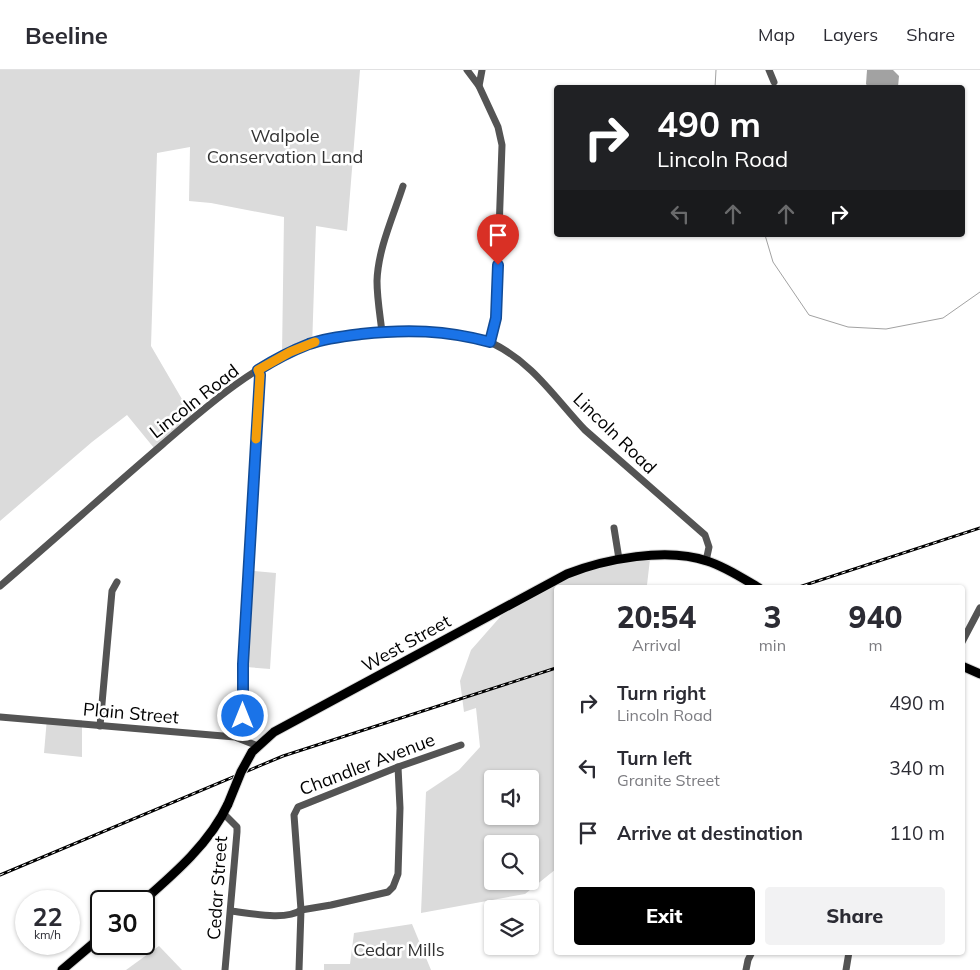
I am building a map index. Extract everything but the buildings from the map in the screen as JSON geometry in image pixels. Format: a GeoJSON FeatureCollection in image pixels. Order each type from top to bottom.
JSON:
{"type":"FeatureCollection","features":[{"type":"Feature","properties":{"kind":"main road","name":"West Street"},"geometry":{"type":"LineString","coordinates":[[155,890],[198,847],[223,814],[241,772],[255,748],[274,732],[566,574],[595,563],[618,559],[680,556],[706,560],[754,585]]}},
{"type":"Feature","properties":{"kind":"main road"},"geometry":{"type":"LineString","coordinates":[[965,667],[980,674]]}},
{"type":"Feature","properties":{"kind":"main road"},"geometry":{"type":"LineString","coordinates":[[62,970],[90,946]]}},
{"type":"Feature","properties":{"kind":"street"},"geometry":{"type":"LineString","coordinates":[[467,70],[479,86],[498,128],[502,145],[496,318],[490,342]]}},
{"type":"Feature","properties":{"kind":"street"},"geometry":{"type":"LineString","coordinates":[[479,86],[482,70]]}},
{"type":"Feature","properties":{"kind":"street"},"geometry":{"type":"LineString","coordinates":[[769,70],[774,82]]}},
{"type":"Feature","properties":{"kind":"street"},"geometry":{"type":"LineString","coordinates":[[382,332],[377,289],[379,267],[382,250],[403,186]]}},
{"type":"Feature","properties":{"kind":"street","name":"Lincoln Road"},"geometry":{"type":"LineString","coordinates":[[0,586],[217,398],[258,370],[290,352],[317,342],[340,336],[382,332],[431,331],[490,342],[513,355],[543,380],[585,430],[703,534],[709,546],[706,560]]}},
{"type":"Feature","properties":{"kind":"street"},"geometry":{"type":"LineString","coordinates":[[243,739],[243,664],[260,375],[258,370]]}},
{"type":"Feature","properties":{"kind":"street"},"geometry":{"type":"LineString","coordinates":[[614,528],[618,559]]}},
{"type":"Feature","properties":{"kind":"street"},"geometry":{"type":"LineString","coordinates":[[100,726],[112,591],[117,582]]}},
{"type":"Feature","properties":{"kind":"street"},"geometry":{"type":"LineString","coordinates":[[965,636],[980,608]]}},
{"type":"Feature","properties":{"kind":"street","name":"Plain Street"},"geometry":{"type":"LineString","coordinates":[[0,717],[235,737],[243,739],[255,748]]}},
{"type":"Feature","properties":{"kind":"street","name":"Chandler Avenue"},"geometry":{"type":"LineString","coordinates":[[299,970],[301,910],[294,815],[298,807],[398,767],[461,745]]}},
{"type":"Feature","properties":{"kind":"street"},"geometry":{"type":"LineString","coordinates":[[231,911],[268,915],[289,914],[388,892],[393,887],[398,874],[400,808],[398,767]]}},
{"type":"Feature","properties":{"kind":"street","name":"Cedar Street"},"geometry":{"type":"LineString","coordinates":[[223,814],[237,827],[226,970]]}},
{"type":"Feature","properties":{"kind":"street"},"geometry":{"type":"LineString","coordinates":[[746,970],[750,955]]}},
{"type":"Feature","properties":{"kind":"street"},"geometry":{"type":"LineString","coordinates":[[846,970],[848,955]]}},
{"type":"Feature","properties":{"kind":"green space","name":"Walpole Conservation Land"},"geometry":{"type":"Polygon","coordinates":[[[0,70],[360,70],[347,231],[316,226],[312,348],[282,355],[284,217],[211,203],[189,201],[190,147],[157,153],[151,346],[193,418],[154,448],[127,415],[92,442],[0,521],[0,70]]]}},
{"type":"Feature","properties":{"kind":"green space","name":"Cedar Mills"},"geometry":{"type":"Polygon","coordinates":[[[650,559],[647,585],[554,585],[554,871],[539,883],[539,835],[484,835],[484,890],[530,890],[525,894],[421,913],[426,792],[459,770],[480,747],[476,708],[464,712],[460,681],[471,650],[516,599],[599,565],[650,559]]]}},
{"type":"Feature","properties":{"kind":"green space"},"geometry":{"type":"Polygon","coordinates":[[[253,571],[276,573],[270,669],[246,667],[253,571]]]}},
{"type":"Feature","properties":{"kind":"green space"},"geometry":{"type":"Polygon","coordinates":[[[47,718],[82,720],[82,757],[44,753],[47,718]]]}},
{"type":"Feature","properties":{"kind":"green space","name":"Cedar Mills"},"geometry":{"type":"Polygon","coordinates":[[[412,924],[431,970],[324,970],[324,964],[350,964],[354,933],[412,924]]]}},
{"type":"Feature","properties":{"kind":"green space"},"geometry":{"type":"Polygon","coordinates":[[[159,946],[182,970],[126,970],[147,955],[155,955],[155,949],[159,946]]]}},
{"type":"Feature","properties":{"kind":"shaded area"},"geometry":{"type":"Polygon","coordinates":[[[867,70],[893,70],[899,76],[898,85],[866,84],[867,70]]]}},
{"type":"Feature","properties":{"kind":"waterway"},"geometry":{"type":"LineString","coordinates":[[715,85],[716,70]]}},
{"type":"Feature","properties":{"kind":"waterway"},"geometry":{"type":"LineString","coordinates":[[766,237],[773,262],[809,315],[848,327],[886,329],[943,318],[980,292]]}},
{"type":"Feature","properties":{"kind":"railway"},"geometry":{"type":"LineString","coordinates":[[805,585],[980,528]]}},
{"type":"Feature","properties":{"kind":"railway"},"geometry":{"type":"LineString","coordinates":[[0,875],[283,756],[554,669]]}},
{"type":"Feature","properties":{"kind":"slow traffic"},"geometry":{"type":"LineString","coordinates":[[256,439],[260,375],[258,370],[290,352],[315,342]]}},
{"type":"Feature","properties":{"kind":"route"},"geometry":{"type":"LineString","coordinates":[[243,716],[243,664],[260,375],[258,370],[290,352],[325,339],[340,336],[417,330],[481,339],[490,342],[496,318],[498,265]]}}]}
